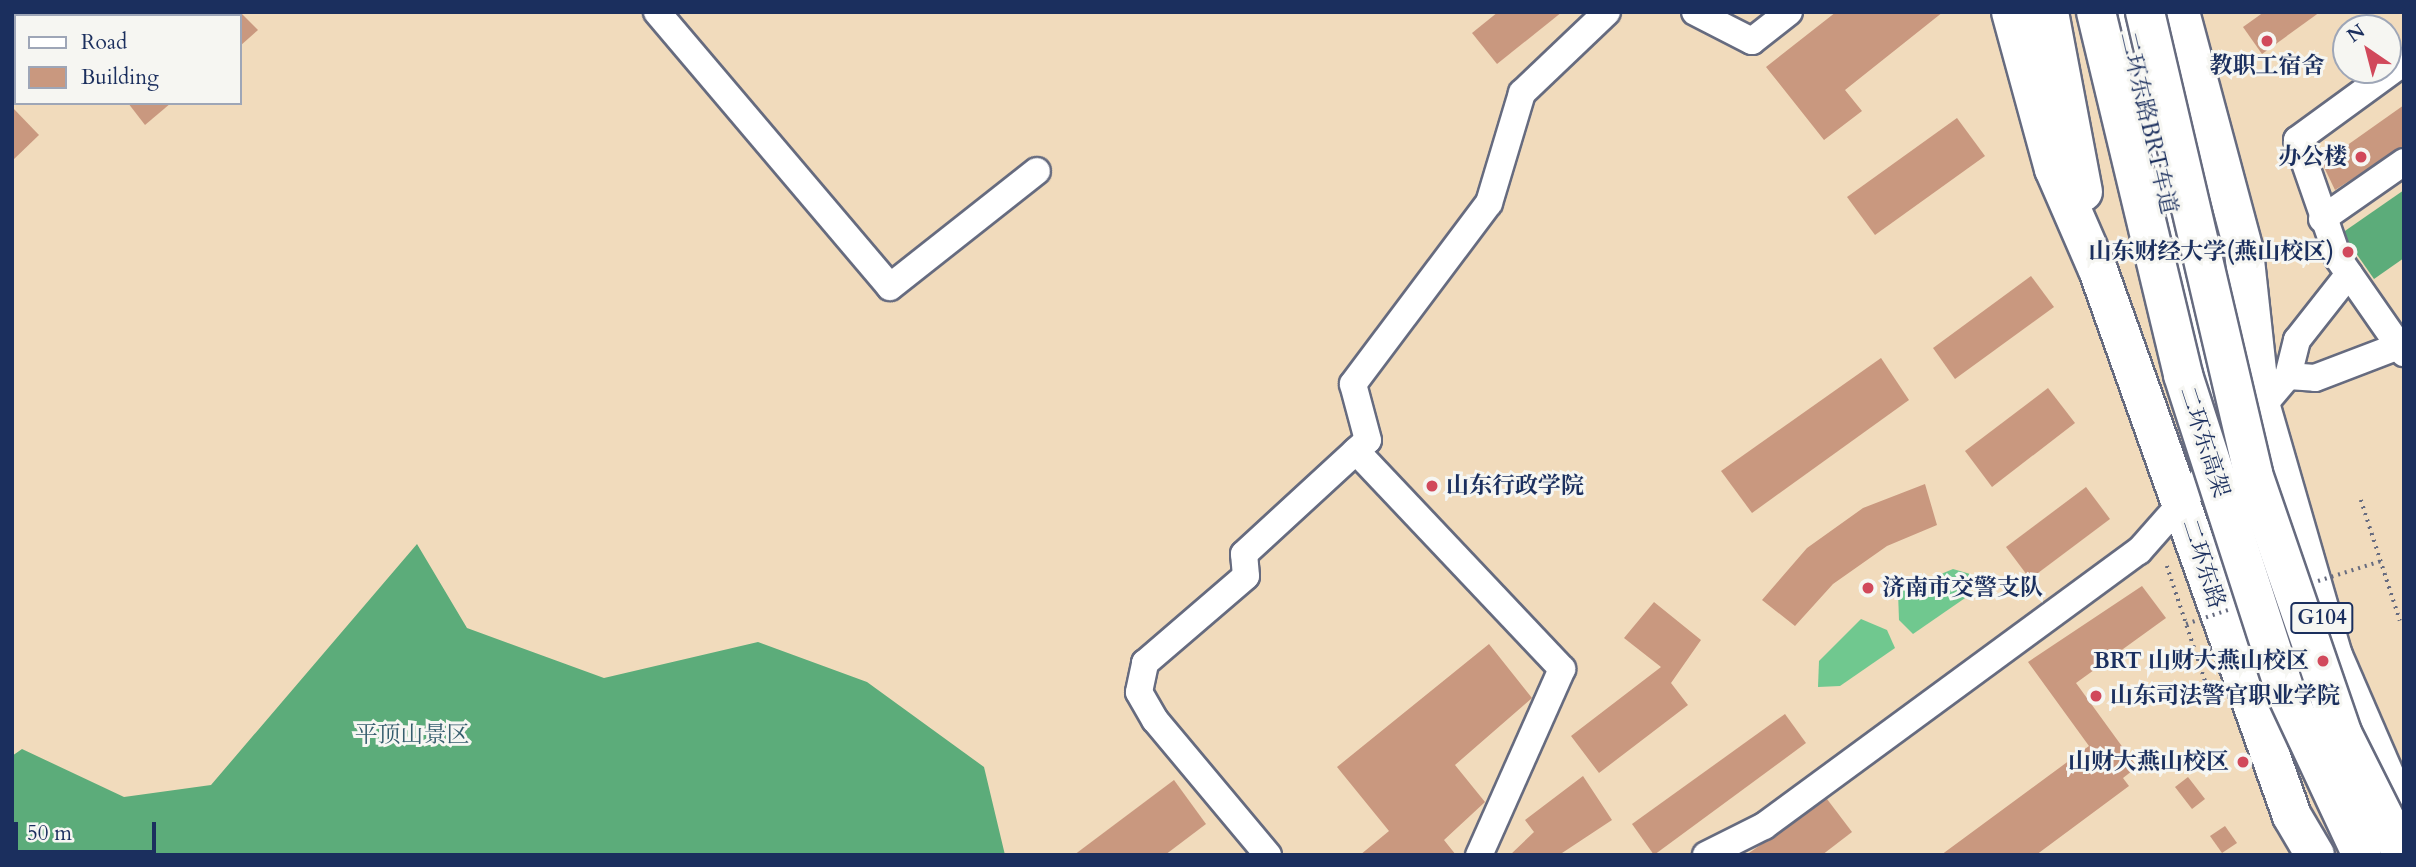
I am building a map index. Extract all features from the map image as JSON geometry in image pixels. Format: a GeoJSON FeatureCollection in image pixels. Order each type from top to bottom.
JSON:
{"type":"FeatureCollection","features":[{"type":"Feature","properties":{"kind":"highway","name":"二环东路"},"geometry":{"type":"LineString","coordinates":[[2011,12],[2054,169],[2098,270],[2184,505],[2287,804],[2315,855]]}},
{"type":"Feature","properties":{"kind":"highway"},"geometry":{"type":"LineString","coordinates":[[2049,12],[2098,270]]}},
{"type":"Feature","properties":{"kind":"highway","name":"二环东路"},"geometry":{"type":"LineString","coordinates":[[2068,12],[2099,150],[2098,270]]}},
{"type":"Feature","properties":{"kind":"highway","name":"二环东高架"},"geometry":{"type":"LineString","coordinates":[[2096,12],[2183,375],[2286,692],[2362,855]]}},
{"type":"Feature","properties":{"kind":"highway"},"geometry":{"type":"LineString","coordinates":[[2145,12],[2194,213],[2219,292],[2272,373]]}},
{"type":"Feature","properties":{"kind":"highway","name":"二环东高架"},"geometry":{"type":"LineString","coordinates":[[2145,12],[2253,474],[2342,733],[2403,855]]}},
{"type":"Feature","properties":{"kind":"highway"},"geometry":{"type":"LineString","coordinates":[[2163,12],[2272,373]]}},
{"type":"Feature","properties":{"kind":"highway","name":"G104"},"geometry":{"type":"LineString","coordinates":[[2180,12],[2244,251],[2272,373],[2261,407],[2333,656],[2404,820]]}},
{"type":"Feature","properties":{"kind":"street"},"geometry":{"type":"LineString","coordinates":[[657,12],[890,286],[1037,171]]}},
{"type":"Feature","properties":{"kind":"street"},"geometry":{"type":"LineString","coordinates":[[1268,855],[1155,720],[1139,692],[1145,663],[1246,576],[1244,554],[1368,440],[1353,384],[1489,203],[1522,93],[1607,12]]}},
{"type":"Feature","properties":{"kind":"street"},"geometry":{"type":"LineString","coordinates":[[1695,12],[1752,41],[1789,12]]}},
{"type":"Feature","properties":{"kind":"street","name":"二环东路BRT车道"},"geometry":{"type":"LineString","coordinates":[[2123,12],[2211,398],[2184,505]]}},
{"type":"Feature","properties":{"kind":"street"},"geometry":{"type":"LineString","coordinates":[[2272,373],[2315,377],[2402,349],[2349,274],[2322,219],[2297,140],[2404,62]]}},
{"type":"Feature","properties":{"kind":"street"},"geometry":{"type":"LineString","coordinates":[[2322,219],[2404,162]]}},
{"type":"Feature","properties":{"kind":"street"},"geometry":{"type":"LineString","coordinates":[[2272,373],[2349,274]]}},
{"type":"Feature","properties":{"kind":"street"},"geometry":{"type":"LineString","coordinates":[[1706,855],[1764,826],[2139,551],[2184,505],[2261,407],[2211,398]]}},
{"type":"Feature","properties":{"kind":"street"},"geometry":{"type":"LineString","coordinates":[[1356,451],[1562,669],[1479,855]]}},
{"type":"Feature","properties":{"kind":"path"},"geometry":{"type":"LineString","coordinates":[[2361,500],[2400,621]]}},
{"type":"Feature","properties":{"kind":"path"},"geometry":{"type":"LineString","coordinates":[[2168,566],[2209,692]]}},
{"type":"Feature","properties":{"kind":"green space"},"geometry":{"type":"Polygon","coordinates":[[[2404,190],[2404,258],[2374,279],[2342,233],[2404,190]]]}},
{"type":"Feature","properties":{"kind":"green space","name":"平顶山景区"},"geometry":{"type":"Polygon","coordinates":[[[417,544],[467,628],[604,678],[758,642],[867,682],[984,767],[1005,855],[12,855],[12,756],[22,749],[124,797],[211,785],[417,544]]]}},
{"type":"Feature","properties":{"kind":"green space"},"geometry":{"type":"Polygon","coordinates":[[[1953,569],[1977,576],[1968,596],[1913,634],[1899,620],[1898,592],[1953,569]]]}},
{"type":"Feature","properties":{"kind":"green space"},"geometry":{"type":"Polygon","coordinates":[[[1861,619],[1887,630],[1895,648],[1840,686],[1818,687],[1819,661],[1861,619]]]}},
{"type":"Feature","properties":{"kind":"building"},"geometry":{"type":"Polygon","coordinates":[[[1498,12],[1562,12],[1497,64],[1472,33],[1498,12]]]}},
{"type":"Feature","properties":{"kind":"building"},"geometry":{"type":"Polygon","coordinates":[[[1836,12],[1943,12],[1845,90],[1862,111],[1824,140],[1766,67],[1836,12]]]}},
{"type":"Feature","properties":{"kind":"building","name":"教职工宿舍"},"geometry":{"type":"Polygon","coordinates":[[[2264,12],[2320,12],[2262,54],[2243,27],[2264,12]]]}},
{"type":"Feature","properties":{"kind":"building"},"geometry":{"type":"Polygon","coordinates":[[[242,14],[258,30],[242,44],[242,14]]]}},
{"type":"Feature","properties":{"kind":"building"},"geometry":{"type":"Polygon","coordinates":[[[130,105],[169,105],[145,125],[130,105]]]}},
{"type":"Feature","properties":{"kind":"building","name":"办公楼"},"geometry":{"type":"Polygon","coordinates":[[[2404,105],[2404,146],[2335,190],[2322,163],[2404,105]]]}},
{"type":"Feature","properties":{"kind":"building"},"geometry":{"type":"Polygon","coordinates":[[[12,107],[39,135],[12,161],[12,107]]]}},
{"type":"Feature","properties":{"kind":"building"},"geometry":{"type":"Polygon","coordinates":[[[1957,118],[1985,156],[1875,235],[1847,197],[1957,118]]]}},
{"type":"Feature","properties":{"kind":"building"},"geometry":{"type":"Polygon","coordinates":[[[2031,276],[2054,307],[1955,379],[1933,348],[2031,276]]]}},
{"type":"Feature","properties":{"kind":"building"},"geometry":{"type":"Polygon","coordinates":[[[1881,358],[1909,400],[1752,513],[1721,471],[1881,358]]]}},
{"type":"Feature","properties":{"kind":"building"},"geometry":{"type":"Polygon","coordinates":[[[2048,388],[2075,423],[1992,487],[1965,451],[2048,388]]]}},
{"type":"Feature","properties":{"kind":"building"},"geometry":{"type":"Polygon","coordinates":[[[1925,484],[1937,525],[1887,546],[1833,584],[1795,626],[1762,600],[1807,548],[1863,508],[1925,484]]]}},
{"type":"Feature","properties":{"kind":"building"},"geometry":{"type":"Polygon","coordinates":[[[2086,487],[2110,519],[2030,579],[2006,547],[2086,487]]]}},
{"type":"Feature","properties":{"kind":"building"},"geometry":{"type":"Polygon","coordinates":[[[2142,586],[2166,618],[2076,683],[2137,767],[2123,778],[2129,786],[2036,855],[1941,855],[2089,746],[2028,662],[2142,586]]]}},
{"type":"Feature","properties":{"kind":"building"},"geometry":{"type":"Polygon","coordinates":[[[1654,602],[1701,640],[1671,683],[1688,705],[1599,773],[1571,736],[1661,667],[1624,638],[1654,602]]]}},
{"type":"Feature","properties":{"kind":"building"},"geometry":{"type":"Polygon","coordinates":[[[1489,644],[1532,698],[1455,765],[1485,802],[1444,840],[1456,855],[1360,855],[1389,831],[1337,767],[1489,644]]]}},
{"type":"Feature","properties":{"kind":"building"},"geometry":{"type":"Polygon","coordinates":[[[1785,714],[1806,743],[1654,855],[1632,824],[1785,714]]]}},
{"type":"Feature","properties":{"kind":"building"},"geometry":{"type":"Polygon","coordinates":[[[1583,776],[1612,820],[1559,855],[1510,855],[1534,832],[1525,820],[1583,776]]]}},
{"type":"Feature","properties":{"kind":"building"},"geometry":{"type":"Polygon","coordinates":[[[2188,777],[2205,799],[2192,809],[2175,787],[2188,777]]]}},
{"type":"Feature","properties":{"kind":"building"},"geometry":{"type":"Polygon","coordinates":[[[1174,780],[1206,824],[1165,855],[1074,855],[1174,780]]]}},
{"type":"Feature","properties":{"kind":"building"},"geometry":{"type":"Polygon","coordinates":[[[1827,799],[1852,832],[1822,855],[1746,855],[1827,799]]]}},
{"type":"Feature","properties":{"kind":"building"},"geometry":{"type":"Polygon","coordinates":[[[2225,826],[2237,843],[2222,853],[2210,836],[2225,826]]]}},
{"type":"Feature","properties":{"kind":"place","name":"教职工宿舍"},"geometry":{"type":"Point","coordinates":[2267,41]}},
{"type":"Feature","properties":{"kind":"place","name":"办公楼"},"geometry":{"type":"Point","coordinates":[2361,157]}},
{"type":"Feature","properties":{"kind":"place","name":"山东财经大学(燕山校区)"},"geometry":{"type":"Point","coordinates":[2348,252]}},
{"type":"Feature","properties":{"kind":"place","name":"山东行政学院"},"geometry":{"type":"Point","coordinates":[1432,486]}},
{"type":"Feature","properties":{"kind":"place","name":"济南市交警支队"},"geometry":{"type":"Point","coordinates":[1868,588]}},
{"type":"Feature","properties":{"kind":"place","name":"BRT 山财大燕山校区"},"geometry":{"type":"Point","coordinates":[2323,661]}},
{"type":"Feature","properties":{"kind":"place","name":"山东司法警官职业学院"},"geometry":{"type":"Point","coordinates":[2096,696]}},
{"type":"Feature","properties":{"kind":"place","name":"山财大燕山校区"},"geometry":{"type":"Point","coordinates":[2243,762]}}]}
